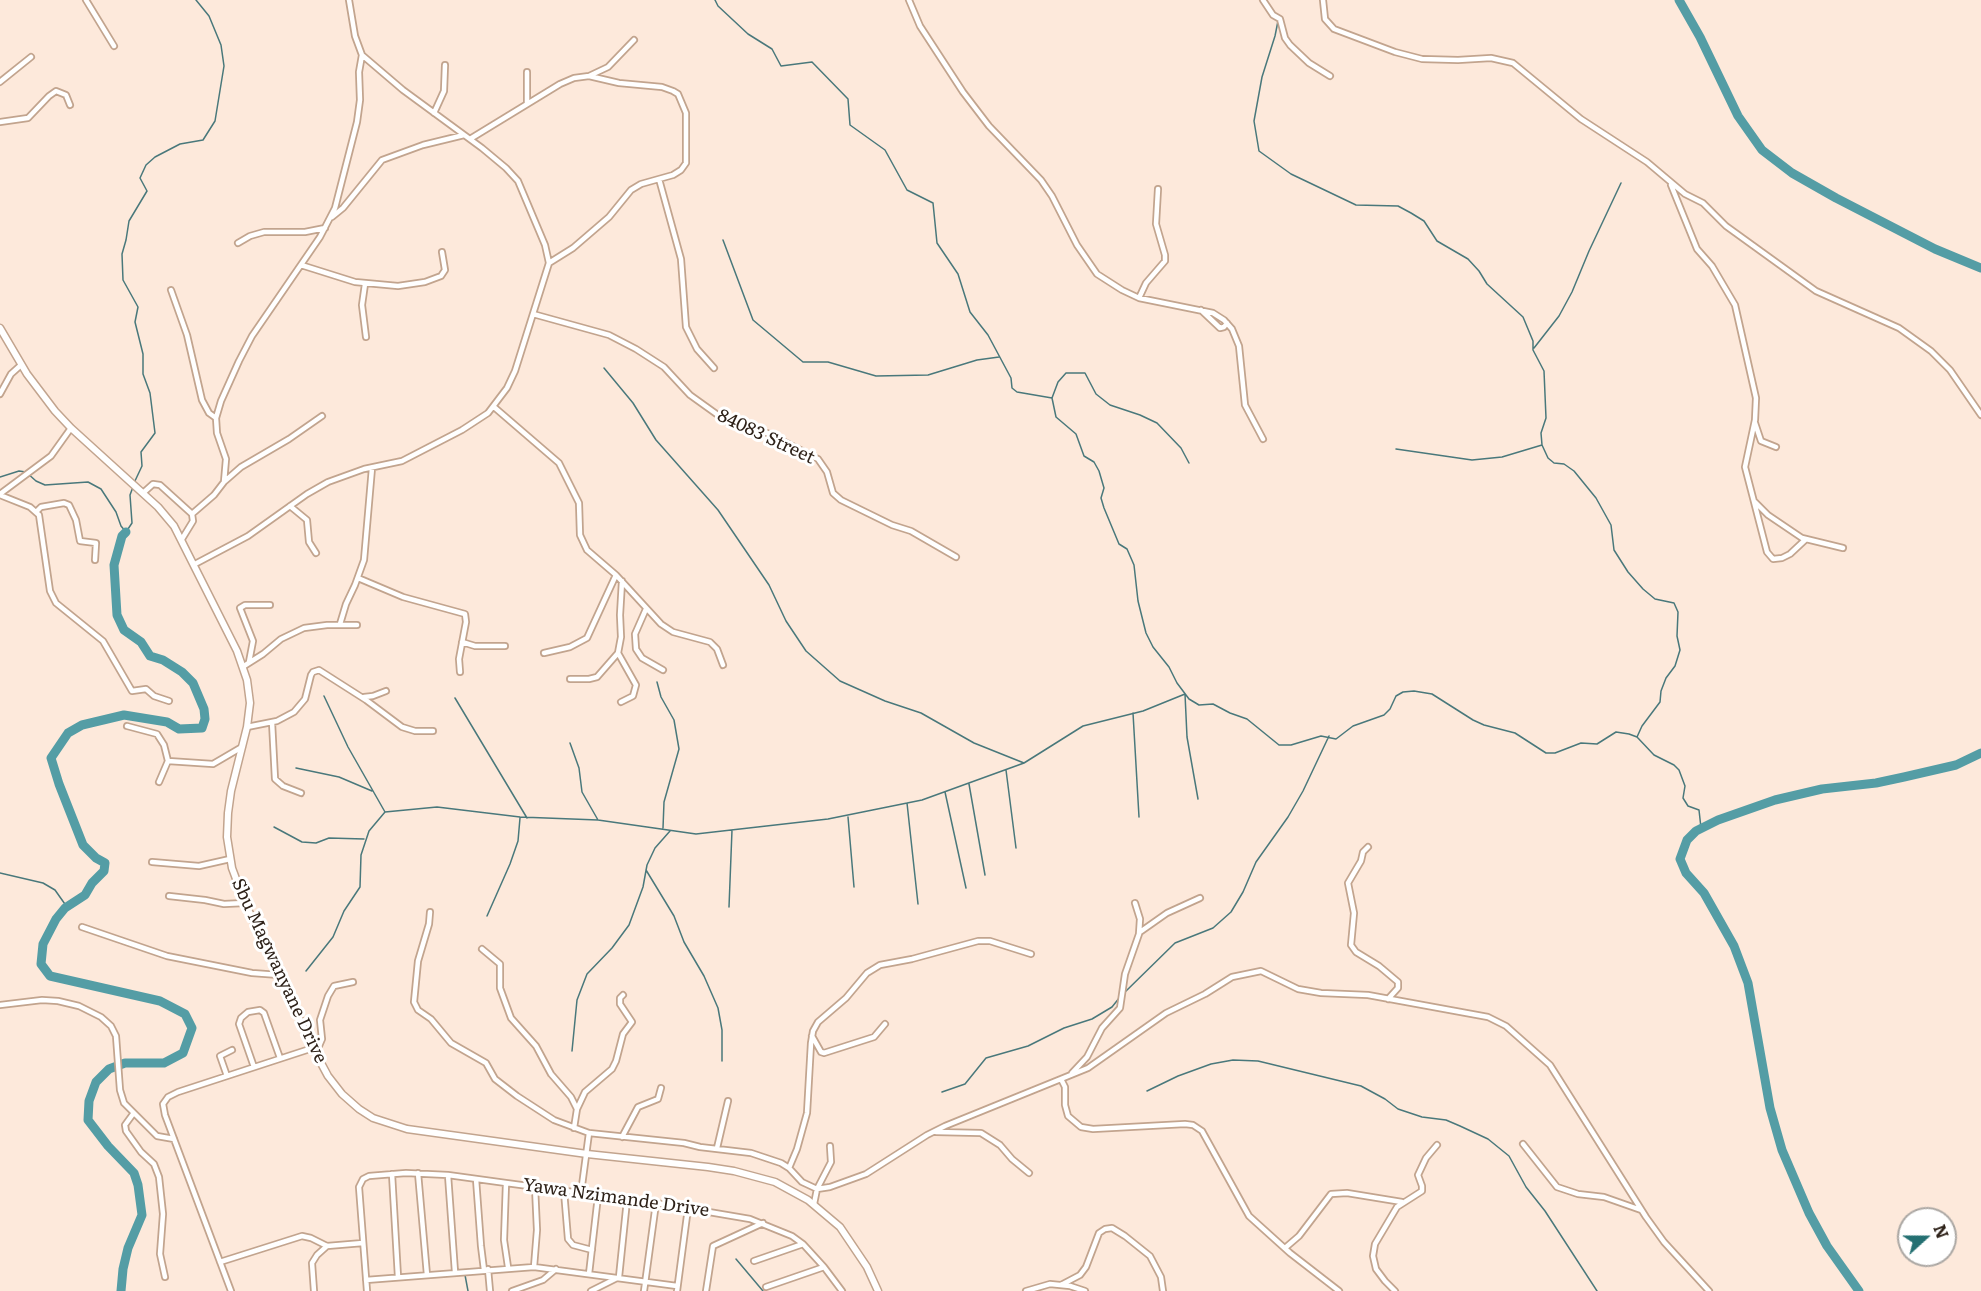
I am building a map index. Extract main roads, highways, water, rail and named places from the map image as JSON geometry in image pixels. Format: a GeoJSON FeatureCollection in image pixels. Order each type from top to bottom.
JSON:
{"type":"FeatureCollection","features":[{"type":"Feature","properties":{"kind":"main road","name":"Sbu Magwanyane Drive"},"geometry":{"type":"LineString","coordinates":[[0,328],[40,393],[71,428],[142,491],[167,517],[182,539],[247,664],[249,714],[228,813],[230,858],[245,903],[313,1048],[328,1076],[342,1094],[359,1109],[385,1123],[407,1130],[734,1171],[775,1182],[797,1192],[840,1227],[867,1267],[878,1291]]}},
{"type":"Feature","properties":{"kind":"waterway"},"geometry":{"type":"LineString","coordinates":[[134,483],[142,466],[141,452],[155,433],[150,393],[143,374],[143,354],[135,322],[138,307],[123,280],[122,254],[129,221],[147,191],[140,178],[146,165],[155,157],[180,144],[203,140],[215,121],[224,66],[221,45],[209,16],[196,0]]}},
{"type":"Feature","properties":{"kind":"waterway"},"geometry":{"type":"LineString","coordinates":[[715,0],[718,6],[748,34],[772,49],[781,66],[812,62],[848,99],[850,125],[885,150],[907,190],[933,203],[937,243],[958,274],[970,312],[988,335],[1011,378],[1012,388],[1017,392],[1052,398],[1056,417],[1076,434],[1084,456],[1094,462],[1099,471],[1104,488],[1101,498],[1104,508],[1119,544],[1127,549],[1134,565],[1138,601],[1146,633],[1189,699],[1199,705],[1213,704],[1247,719],[1279,745],[1291,745],[1321,736],[1336,739],[1353,726],[1384,715],[1390,709],[1396,696],[1403,692],[1414,691],[1432,694],[1473,720],[1515,733],[1546,753],[1555,753],[1581,743],[1597,744],[1616,732],[1629,734],[1637,737],[1654,755],[1679,770],[1685,786],[1683,798],[1688,806],[1699,810],[1701,828]]}},
{"type":"Feature","properties":{"kind":"waterway"},"geometry":{"type":"LineString","coordinates":[[1679,0],[1700,37],[1738,116],[1762,150],[1792,173],[1836,198],[1935,249],[1981,268]]}},
{"type":"Feature","properties":{"kind":"waterway"},"geometry":{"type":"LineString","coordinates":[[1278,21],[1262,77],[1254,121],[1259,151],[1291,174],[1356,205],[1398,206],[1424,221],[1437,241],[1468,259],[1487,284],[1523,317],[1533,341],[1533,350],[1544,371],[1546,418],[1541,433],[1542,445],[1548,458],[1574,471],[1596,498],[1611,525],[1614,550],[1628,572],[1655,599],[1674,603],[1678,612],[1677,636],[1680,650],[1675,666],[1666,678],[1660,702],[1642,726],[1637,737]]}},
{"type":"Feature","properties":{"kind":"waterway"},"geometry":{"type":"LineString","coordinates":[[1534,348],[1559,316],[1572,292],[1621,183]]}},
{"type":"Feature","properties":{"kind":"waterway"},"geometry":{"type":"LineString","coordinates":[[723,240],[753,320],[803,362],[828,362],[876,376],[928,375],[977,360],[999,357]]}},
{"type":"Feature","properties":{"kind":"waterway"},"geometry":{"type":"LineString","coordinates":[[604,368],[633,403],[656,440],[718,510],[769,585],[786,621],[806,651],[840,681],[885,701],[921,713],[974,743],[1024,763]]}},
{"type":"Feature","properties":{"kind":"waterway"},"geometry":{"type":"LineString","coordinates":[[1052,398],[1058,382],[1066,373],[1085,373],[1096,394],[1110,405],[1157,423],[1181,448],[1189,463]]}},
{"type":"Feature","properties":{"kind":"waterway"},"geometry":{"type":"LineString","coordinates":[[1396,449],[1472,460],[1502,457],[1542,445]]}},
{"type":"Feature","properties":{"kind":"waterway"},"geometry":{"type":"LineString","coordinates":[[0,477],[19,471],[26,472],[45,485],[88,482],[101,489],[126,532],[132,523],[130,495],[133,487]]}},
{"type":"Feature","properties":{"kind":"waterway"},"geometry":{"type":"LineString","coordinates":[[121,1291],[128,1248],[142,1215],[138,1185],[134,1173],[108,1146],[88,1120],[89,1101],[96,1082],[109,1069],[125,1063],[164,1063],[183,1053],[192,1028],[185,1014],[160,1001],[50,976],[41,964],[43,944],[56,919],[65,908],[85,895],[92,883],[104,871],[105,863],[96,858],[83,845],[51,758],[68,733],[82,725],[124,715],[167,722],[179,729],[202,728],[205,719],[204,709],[193,683],[182,672],[163,660],[150,656],[141,642],[124,630],[117,615],[114,565],[122,536],[126,532]]}},
{"type":"Feature","properties":{"kind":"waterway"},"geometry":{"type":"LineString","coordinates":[[657,682],[661,697],[674,720],[679,749],[664,802],[663,828]]}},
{"type":"Feature","properties":{"kind":"waterway"},"geometry":{"type":"LineString","coordinates":[[306,971],[333,937],[344,911],[360,887],[361,855],[369,831],[385,812],[437,807],[520,817],[598,820],[696,834],[828,819],[922,800],[1024,763],[1083,726],[1143,711],[1185,694],[1187,737],[1198,799]]}},
{"type":"Feature","properties":{"kind":"waterway"},"geometry":{"type":"LineString","coordinates":[[324,696],[348,747],[385,812]]}},
{"type":"Feature","properties":{"kind":"waterway"},"geometry":{"type":"LineString","coordinates":[[455,698],[527,818]]}},
{"type":"Feature","properties":{"kind":"waterway"},"geometry":{"type":"LineString","coordinates":[[1133,713],[1139,817]]}},
{"type":"Feature","properties":{"kind":"waterway"},"geometry":{"type":"LineString","coordinates":[[1125,992],[1175,943],[1213,928],[1231,912],[1256,862],[1288,817],[1303,791],[1329,736]]}},
{"type":"Feature","properties":{"kind":"waterway"},"geometry":{"type":"LineString","coordinates":[[570,743],[579,768],[582,792],[598,820]]}},
{"type":"Feature","properties":{"kind":"waterway"},"geometry":{"type":"LineString","coordinates":[[1859,1291],[1827,1246],[1809,1213],[1782,1150],[1770,1108],[1748,983],[1734,946],[1704,893],[1686,873],[1680,859],[1687,840],[1696,831],[1718,820],[1775,800],[1822,789],[1876,783],[1956,765],[1981,753]]}},
{"type":"Feature","properties":{"kind":"waterway"},"geometry":{"type":"LineString","coordinates":[[296,768],[339,777],[372,791]]}},
{"type":"Feature","properties":{"kind":"waterway"},"geometry":{"type":"LineString","coordinates":[[1006,770],[1016,848]]}},
{"type":"Feature","properties":{"kind":"waterway"},"geometry":{"type":"LineString","coordinates":[[969,784],[985,875]]}},
{"type":"Feature","properties":{"kind":"waterway"},"geometry":{"type":"LineString","coordinates":[[945,792],[966,888]]}},
{"type":"Feature","properties":{"kind":"waterway"},"geometry":{"type":"LineString","coordinates":[[907,803],[918,904]]}},
{"type":"Feature","properties":{"kind":"waterway"},"geometry":{"type":"LineString","coordinates":[[848,817],[854,887]]}},
{"type":"Feature","properties":{"kind":"waterway"},"geometry":{"type":"LineString","coordinates":[[487,916],[518,841],[520,818]]}},
{"type":"Feature","properties":{"kind":"waterway"},"geometry":{"type":"LineString","coordinates":[[274,827],[302,842],[316,843],[329,838],[364,839]]}},
{"type":"Feature","properties":{"kind":"waterway"},"geometry":{"type":"LineString","coordinates":[[729,907],[732,830]]}},
{"type":"Feature","properties":{"kind":"waterway"},"geometry":{"type":"LineString","coordinates":[[572,1051],[577,1000],[587,974],[612,948],[629,925],[643,887],[647,865],[655,848],[670,831]]}},
{"type":"Feature","properties":{"kind":"waterway"},"geometry":{"type":"LineString","coordinates":[[646,870],[674,916],[684,942],[704,976],[718,1008],[722,1030],[722,1061]]}},
{"type":"Feature","properties":{"kind":"waterway"},"geometry":{"type":"LineString","coordinates":[[0,873],[43,883],[55,890],[67,907]]}},
{"type":"Feature","properties":{"kind":"waterway"},"geometry":{"type":"LineString","coordinates":[[942,1092],[965,1084],[986,1058],[1028,1046],[1064,1028],[1092,1019],[1112,1007],[1120,997]]}},
{"type":"Feature","properties":{"kind":"waterway"},"geometry":{"type":"LineString","coordinates":[[1147,1091],[1211,1064],[1233,1060],[1258,1061],[1361,1086],[1398,1109],[1422,1117],[1446,1120],[1460,1126],[1488,1139],[1509,1156],[1526,1187],[1545,1211],[1597,1291]]}},
{"type":"Feature","properties":{"kind":"waterway"},"geometry":{"type":"LineString","coordinates":[[736,1259],[763,1291]]}},
{"type":"Feature","properties":{"kind":"waterway"},"geometry":{"type":"LineString","coordinates":[[465,1275],[468,1291]]}}]}
